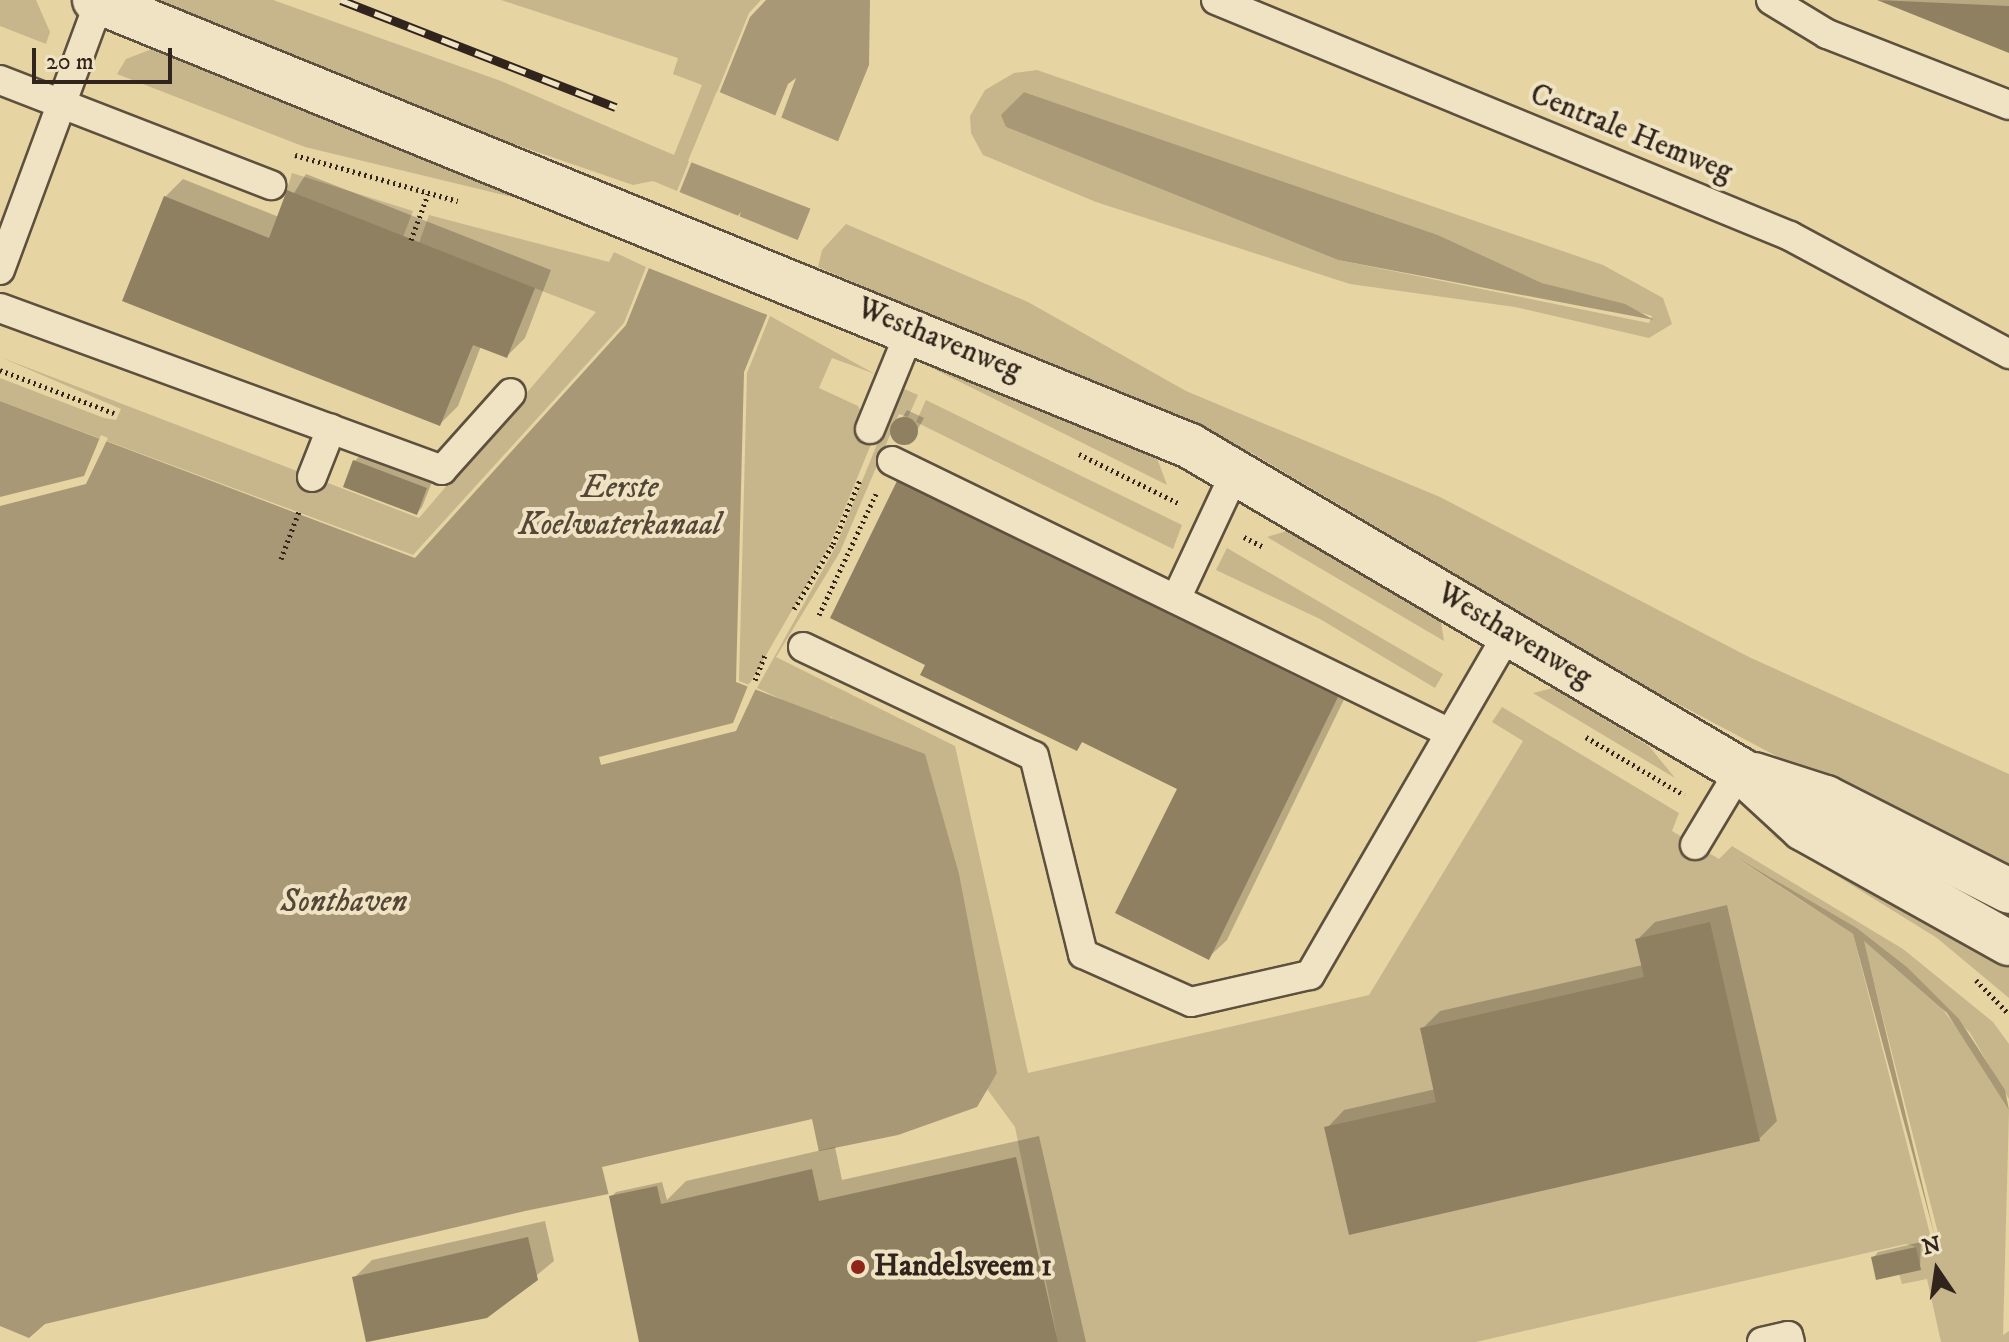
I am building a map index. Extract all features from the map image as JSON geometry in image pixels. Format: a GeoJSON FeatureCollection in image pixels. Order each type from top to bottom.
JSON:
{"type":"FeatureCollection","features":[{"type":"Feature","properties":{"kind":"street","name":"Westhavenweg"},"geometry":{"type":"LineString","coordinates":[[97,1],[1139,421],[1236,471],[1740,770],[1803,828],[2009,943]]}},
{"type":"Feature","properties":{"kind":"street","name":"Westhavenweg"},"geometry":{"type":"LineString","coordinates":[[1740,770],[1826,798],[2009,891]]}},
{"type":"Feature","properties":{"kind":"lane","name":"Centrale Hemweg"},"geometry":{"type":"LineString","coordinates":[[1216,0],[1790,236],[2009,354]]}},
{"type":"Feature","properties":{"kind":"lane"},"geometry":{"type":"LineString","coordinates":[[1771,0],[1827,34],[2009,105]]}},
{"type":"Feature","properties":{"kind":"lane"},"geometry":{"type":"LineString","coordinates":[[0,270],[97,1]]}},
{"type":"Feature","properties":{"kind":"lane"},"geometry":{"type":"LineString","coordinates":[[0,80],[271,185]]}},
{"type":"Feature","properties":{"kind":"lane"},"geometry":{"type":"LineString","coordinates":[[0,308],[442,470],[511,393]]}},
{"type":"Feature","properties":{"kind":"lane"},"geometry":{"type":"LineString","coordinates":[[870,429],[911,329]]}},
{"type":"Feature","properties":{"kind":"lane"},"geometry":{"type":"LineString","coordinates":[[312,477],[331,429]]}},
{"type":"Feature","properties":{"kind":"lane"},"geometry":{"type":"LineString","coordinates":[[892,461],[1448,732]]}},
{"type":"Feature","properties":{"kind":"lane"},"geometry":{"type":"LineString","coordinates":[[1176,599],[1236,471]]}},
{"type":"Feature","properties":{"kind":"lane"},"geometry":{"type":"LineString","coordinates":[[803,647],[1034,756],[1083,954],[1191,1002],[1310,975],[1508,633]]}},
{"type":"Feature","properties":{"kind":"lane"},"geometry":{"type":"LineString","coordinates":[[1695,845],[1740,770]]}},
{"type":"Feature","properties":{"kind":"lane"},"geometry":{"type":"LineString","coordinates":[[1762,1342],[1788,1336],[1790,1342]]}},
{"type":"Feature","properties":{"kind":"path"},"geometry":{"type":"LineString","coordinates":[[284,151],[467,203]]}},
{"type":"Feature","properties":{"kind":"path"},"geometry":{"type":"LineString","coordinates":[[411,240],[428,194]]}},
{"type":"Feature","properties":{"kind":"path"},"geometry":{"type":"LineString","coordinates":[[0,370],[114,413]]}},
{"type":"Feature","properties":{"kind":"path"},"geometry":{"type":"LineString","coordinates":[[789,617],[833,544],[879,433],[870,429]]}},
{"type":"Feature","properties":{"kind":"path"},"geometry":{"type":"LineString","coordinates":[[1072,450],[1277,554]]}},
{"type":"Feature","properties":{"kind":"path"},"geometry":{"type":"LineString","coordinates":[[803,647],[892,461]]}},
{"type":"Feature","properties":{"kind":"path"},"geometry":{"type":"LineString","coordinates":[[281,559],[312,477]]}},
{"type":"Feature","properties":{"kind":"path"},"geometry":{"type":"LineString","coordinates":[[755,680],[774,642]]}},
{"type":"Feature","properties":{"kind":"path","name":"Westhavenweg"},"geometry":{"type":"LineString","coordinates":[[1578,732],[1714,813]]}},
{"type":"Feature","properties":{"kind":"path"},"geometry":{"type":"LineString","coordinates":[[1965,971],[2009,1014]]}},
{"type":"Feature","properties":{"kind":"shaded area"},"geometry":{"type":"Polygon","coordinates":[[[0,0],[36,0],[50,32],[46,44],[0,26],[0,0]]]}},
{"type":"Feature","properties":{"kind":"shaded area"},"geometry":{"type":"Polygon","coordinates":[[[153,0],[273,0],[501,81],[674,155],[702,85],[673,74],[678,58],[501,0],[761,0],[749,13],[677,191],[653,181],[633,185],[476,131],[153,0]]]}},
{"type":"Feature","properties":{"kind":"shaded area"},"geometry":{"type":"Polygon","coordinates":[[[157,47],[558,208],[305,147],[117,74],[126,59],[157,47]]]}},
{"type":"Feature","properties":{"kind":"shaded area"},"geometry":{"type":"Polygon","coordinates":[[[1037,70],[1603,265],[1663,298],[1672,324],[1649,338],[1515,307],[1350,284],[1096,202],[983,155],[971,133],[970,116],[985,90],[1014,73],[1037,70]],[[1024,92],[1002,115],[1006,127],[1338,260],[1649,323],[1652,316],[1542,283],[1438,235],[1024,92]]]}},
{"type":"Feature","properties":{"kind":"shaded area"},"geometry":{"type":"Polygon","coordinates":[[[292,173],[413,211],[403,237],[287,190],[292,173]]]}},
{"type":"Feature","properties":{"kind":"shaded area"},"geometry":{"type":"Polygon","coordinates":[[[429,215],[609,262],[614,252],[646,267],[624,323],[413,555],[0,401],[0,378],[104,418],[116,420],[121,409],[0,357],[419,518],[596,312],[419,243],[429,215]]]}},
{"type":"Feature","properties":{"kind":"shaded area"},"geometry":{"type":"Polygon","coordinates":[[[846,224],[1028,302],[1186,391],[1440,497],[1751,658],[2009,774],[2009,879],[1646,687],[1252,453],[818,267],[822,250],[846,224]]]}},
{"type":"Feature","properties":{"kind":"shaded area"},"geometry":{"type":"Polygon","coordinates":[[[770,316],[875,374],[832,358],[819,388],[858,406],[874,437],[830,544],[749,685],[739,681],[747,373],[770,316]]]}},
{"type":"Feature","properties":{"kind":"shaded area"},"geometry":{"type":"Polygon","coordinates":[[[919,353],[1155,453],[1167,485],[916,360],[919,353]]]}},
{"type":"Feature","properties":{"kind":"shaded area"},"geometry":{"type":"Polygon","coordinates":[[[900,387],[918,395],[908,417],[899,414],[840,552],[776,657],[955,746],[1028,1073],[1369,995],[1523,741],[1492,722],[1502,707],[1679,813],[1672,831],[1719,859],[1732,846],[1903,949],[1993,1022],[2009,1044],[2009,1099],[1970,1033],[1907,967],[1857,928],[1733,856],[1853,934],[1930,1234],[1938,1233],[1863,940],[1934,998],[1992,1074],[2009,1110],[2003,1335],[2009,1331],[2009,1342],[1941,1342],[1927,1279],[1902,1284],[1899,1274],[1916,1247],[1906,1244],[1476,1342],[1058,1342],[1015,1127],[987,1089],[997,1073],[831,716],[829,722],[757,688],[836,546],[900,387]]]}},
{"type":"Feature","properties":{"kind":"shaded area"},"geometry":{"type":"Polygon","coordinates":[[[926,400],[1182,525],[1173,549],[916,422],[926,400]]]}},
{"type":"Feature","properties":{"kind":"shaded area"},"geometry":{"type":"Polygon","coordinates":[[[1290,530],[1441,622],[1444,641],[1267,537],[1290,530]]]}},
{"type":"Feature","properties":{"kind":"shaded area"},"geometry":{"type":"Polygon","coordinates":[[[1227,548],[1443,674],[1435,688],[1320,619],[1216,570],[1227,548]]]}},
{"type":"Feature","properties":{"kind":"shaded area"},"geometry":{"type":"Polygon","coordinates":[[[1553,688],[1649,746],[1675,778],[1533,693],[1553,688]]]}},
{"type":"Feature","properties":{"kind":"shaded area"},"geometry":{"type":"Polygon","coordinates":[[[1768,833],[2009,955],[2009,998],[1937,938],[1768,833]]]}},
{"type":"Feature","properties":{"kind":"water","name":"Sonthaven"},"geometry":{"type":"Polygon","coordinates":[[[766,0],[870,0],[869,65],[744,372],[736,682],[925,754],[959,874],[997,1073],[977,1107],[898,1135],[525,1211],[45,1324],[29,1338],[0,1326],[0,401],[415,558],[626,325],[750,17],[766,0]],[[796,78],[788,84],[749,180],[757,183],[796,78]],[[741,212],[736,218],[706,287],[714,290],[741,212]]]}},
{"type":"Feature","properties":{"kind":"water"},"geometry":{"type":"Polygon","coordinates":[[[1024,92],[1438,235],[1542,283],[1625,304],[1654,320],[1338,260],[1006,127],[1001,115],[1024,92]]]}},
{"type":"Feature","properties":{"kind":"water"},"geometry":{"type":"Polygon","coordinates":[[[1734,856],[1857,928],[1907,967],[1959,1019],[2005,1090],[2009,1110],[1947,1013],[1864,941],[1935,1237],[1853,934],[1734,856]]]}},
{"type":"Feature","properties":{"kind":"pier"},"geometry":{"type":"Polygon","coordinates":[[[717,91],[779,117],[754,180],[780,117],[842,143],[814,210],[688,161],[717,91]]]}},
{"type":"Feature","properties":{"kind":"pier"},"geometry":{"type":"Polygon","coordinates":[[[677,191],[800,241],[770,316],[646,267],[677,191]]]}},
{"type":"Feature","properties":{"kind":"pier"},"geometry":{"type":"Polygon","coordinates":[[[101,435],[108,438],[86,484],[0,506],[0,497],[84,476],[101,435]]]}},
{"type":"Feature","properties":{"kind":"pier"},"geometry":{"type":"Polygon","coordinates":[[[749,683],[757,686],[736,731],[601,765],[599,757],[733,723],[749,683]]]}},
{"type":"Feature","properties":{"kind":"pier"},"geometry":{"type":"Polygon","coordinates":[[[812,1119],[819,1152],[609,1196],[602,1167],[812,1119]]]}},
{"type":"Feature","properties":{"kind":"building"},"geometry":{"type":"Polygon","coordinates":[[[1877,0],[2009,6],[2009,53],[1877,0]]]}},
{"type":"Feature","properties":{"kind":"building"},"geometry":{"type":"Polygon","coordinates":[[[287,190],[535,288],[507,358],[473,345],[440,426],[122,301],[164,196],[269,238],[287,190]]]}},
{"type":"Feature","properties":{"kind":"building"},"geometry":{"type":"Polygon","coordinates":[[[904,417],[914,421],[918,431],[914,441],[904,445],[894,441],[890,431],[894,421],[904,417]]]}},
{"type":"Feature","properties":{"kind":"building"},"geometry":{"type":"Polygon","coordinates":[[[353,460],[427,488],[417,515],[343,487],[353,460]]]}},
{"type":"Feature","properties":{"kind":"building"},"geometry":{"type":"Polygon","coordinates":[[[897,481],[923,493],[927,486],[954,500],[950,507],[1338,697],[1209,960],[1115,913],[1177,789],[1082,742],[1077,751],[920,675],[925,665],[830,618],[897,481]]]}},
{"type":"Feature","properties":{"kind":"building"},"geometry":{"type":"Polygon","coordinates":[[[1710,922],[1760,1141],[1349,1235],[1324,1127],[1436,1102],[1420,1028],[1644,977],[1635,939],[1710,922]]]}},
{"type":"Feature","properties":{"kind":"building","name":"Handelsveem 1"},"geometry":{"type":"Polygon","coordinates":[[[1016,1157],[1058,1342],[639,1342],[609,1196],[657,1186],[661,1204],[812,1169],[819,1201],[1016,1157]]]}},
{"type":"Feature","properties":{"kind":"building"},"geometry":{"type":"Polygon","coordinates":[[[528,1237],[538,1280],[487,1318],[366,1342],[352,1277],[528,1237]]]}},
{"type":"Feature","properties":{"kind":"building"},"geometry":{"type":"Polygon","coordinates":[[[1916,1247],[1921,1270],[1876,1280],[1871,1257],[1916,1247]]]}},
{"type":"Feature","properties":{"kind":"railway"},"geometry":{"type":"LineString","coordinates":[[341,0],[616,107]]}},
{"type":"Feature","properties":{"kind":"place","name":"Handelsveem 1"},"geometry":{"type":"Point","coordinates":[858,1267]}},
{"type":"Feature","properties":{"kind":"water label","name":"Eerste Koelwaterkanaal"},"geometry":{"type":"Point","coordinates":[620,508]}}]}
